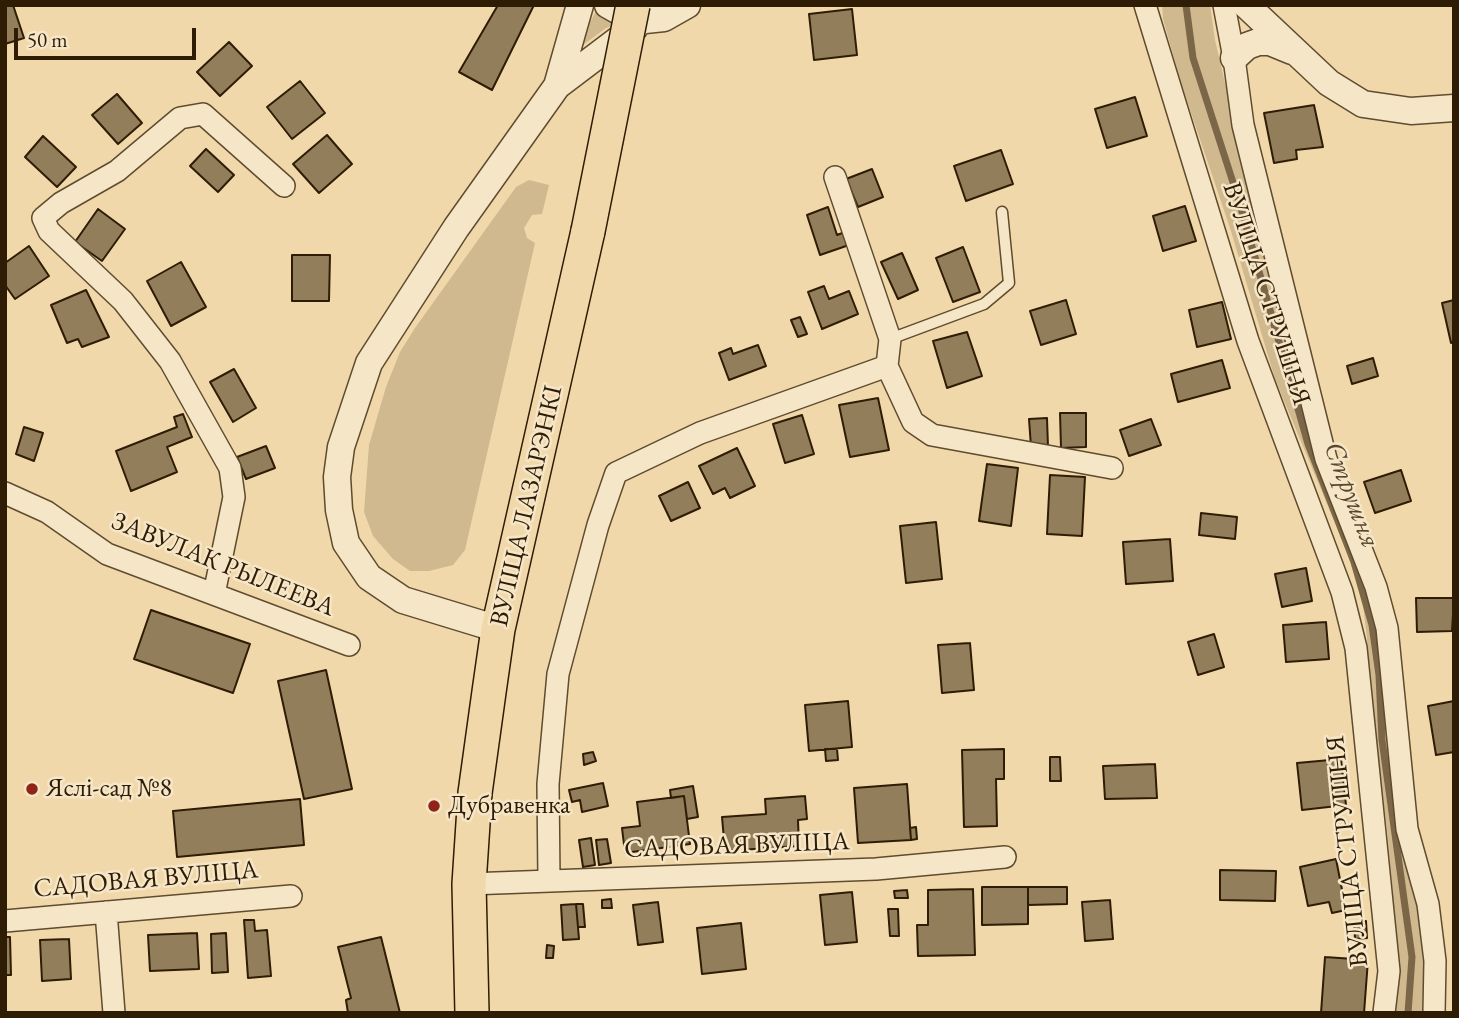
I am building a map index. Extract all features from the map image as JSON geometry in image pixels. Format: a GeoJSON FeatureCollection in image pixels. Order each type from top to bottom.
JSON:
{"type":"FeatureCollection","features":[{"type":"Feature","properties":{"kind":"main road","name":"ВУЛІЦА ЛАЗАРЭНКІ"},"geometry":{"type":"LineString","coordinates":[[472,1013],[469,884],[475,793],[498,629],[639,13]]}},
{"type":"Feature","properties":{"kind":"street"},"geometry":{"type":"LineString","coordinates":[[557,86],[580,5]]}},
{"type":"Feature","properties":{"kind":"street"},"geometry":{"type":"LineString","coordinates":[[608,5],[631,18],[639,13],[664,18],[687,5]]}},
{"type":"Feature","properties":{"kind":"street","name":"ВУЛІЦА СТРУШНЯ"},"geometry":{"type":"LineString","coordinates":[[1145,5],[1248,341],[1339,580],[1356,648],[1389,971],[1384,1013]]}},
{"type":"Feature","properties":{"kind":"street","name":"ВУЛІЦА СТРУШНЯ"},"geometry":{"type":"LineString","coordinates":[[1224,5],[1243,125],[1326,458],[1376,587],[1387,628],[1407,829],[1428,904],[1431,926],[1435,961],[1434,1013]]}},
{"type":"Feature","properties":{"kind":"street"},"geometry":{"type":"LineString","coordinates":[[1246,5],[1329,83],[1363,104],[1411,111],[1454,108]]}},
{"type":"Feature","properties":{"kind":"street"},"geometry":{"type":"LineString","coordinates":[[498,629],[402,600],[369,577],[346,543],[339,510],[338,467],[341,447],[369,363],[456,228],[557,86],[639,13]]}},
{"type":"Feature","properties":{"kind":"street"},"geometry":{"type":"LineString","coordinates":[[1234,58],[1247,46],[1258,42],[1269,42],[1302,55]]}},
{"type":"Feature","properties":{"kind":"street"},"geometry":{"type":"LineString","coordinates":[[214,594],[234,497],[230,468],[170,361],[123,301],[49,231],[43,218],[61,202],[117,171],[180,118],[203,114],[284,186]]}},
{"type":"Feature","properties":{"kind":"street"},"geometry":{"type":"LineString","coordinates":[[835,177],[890,339],[887,366],[913,422],[932,435],[1112,468]]}},
{"type":"Feature","properties":{"kind":"street"},"geometry":{"type":"LineString","coordinates":[[549,880],[548,784],[558,674],[598,525],[616,473],[700,433],[887,366]]}},
{"type":"Feature","properties":{"kind":"street","name":"ЗАВУЛАК РЫЛЕЕВА"},"geometry":{"type":"LineString","coordinates":[[5,493],[47,512],[107,554],[349,645]]}},
{"type":"Feature","properties":{"kind":"street","name":"САДОВАЯ ВУЛІЦА"},"geometry":{"type":"LineString","coordinates":[[469,884],[876,869],[1005,857]]}},
{"type":"Feature","properties":{"kind":"street","name":"САДОВАЯ ВУЛІЦА"},"geometry":{"type":"LineString","coordinates":[[5,921],[291,896]]}},
{"type":"Feature","properties":{"kind":"street"},"geometry":{"type":"LineString","coordinates":[[106,912],[114,1013]]}},
{"type":"Feature","properties":{"kind":"lane"},"geometry":{"type":"LineString","coordinates":[[890,339],[984,304],[1009,283],[1002,212]]}},
{"type":"Feature","properties":{"kind":"shaded area"},"geometry":{"type":"Polygon","coordinates":[[[599,5],[627,21],[606,28],[575,51],[599,5]]]}},
{"type":"Feature","properties":{"kind":"shaded area"},"geometry":{"type":"Polygon","coordinates":[[[1162,5],[1210,5],[1215,40],[1236,130],[1376,623],[1387,745],[1398,821],[1417,908],[1424,969],[1423,1013],[1394,1013],[1398,953],[1362,597],[1345,547],[1275,379],[1231,231],[1181,83],[1163,19],[1162,5]]]}},
{"type":"Feature","properties":{"kind":"shaded area"},"geometry":{"type":"Polygon","coordinates":[[[529,180],[549,185],[542,214],[532,215],[524,228],[527,238],[535,243],[465,550],[453,565],[429,571],[410,571],[393,559],[373,536],[364,512],[369,445],[386,387],[400,352],[415,328],[516,187],[529,180]]]}},
{"type":"Feature","properties":{"kind":"building"},"geometry":{"type":"Polygon","coordinates":[[[5,5],[13,5],[24,38],[5,44],[5,5]]]}},
{"type":"Feature","properties":{"kind":"building"},"geometry":{"type":"Polygon","coordinates":[[[498,5],[534,5],[492,90],[459,72],[498,5]]]}},
{"type":"Feature","properties":{"kind":"building"},"geometry":{"type":"Polygon","coordinates":[[[852,9],[857,55],[814,60],[809,14],[852,9]]]}},
{"type":"Feature","properties":{"kind":"building"},"geometry":{"type":"Polygon","coordinates":[[[229,42],[252,66],[220,96],[197,72],[229,42]]]}},
{"type":"Feature","properties":{"kind":"building"},"geometry":{"type":"Polygon","coordinates":[[[300,81],[325,113],[292,139],[267,107],[300,81]]]}},
{"type":"Feature","properties":{"kind":"building"},"geometry":{"type":"Polygon","coordinates":[[[117,94],[142,123],[118,144],[92,115],[117,94]]]}},
{"type":"Feature","properties":{"kind":"building"},"geometry":{"type":"Polygon","coordinates":[[[1135,97],[1147,136],[1107,148],[1095,109],[1135,97]]]}},
{"type":"Feature","properties":{"kind":"building"},"geometry":{"type":"Polygon","coordinates":[[[1314,105],[1323,147],[1296,150],[1297,159],[1274,163],[1264,113],[1314,105]]]}},
{"type":"Feature","properties":{"kind":"building"},"geometry":{"type":"Polygon","coordinates":[[[327,135],[352,164],[319,193],[293,164],[327,135]]]}},
{"type":"Feature","properties":{"kind":"building"},"geometry":{"type":"Polygon","coordinates":[[[43,136],[76,167],[57,187],[25,157],[43,136]]]}},
{"type":"Feature","properties":{"kind":"building"},"geometry":{"type":"Polygon","coordinates":[[[206,149],[234,175],[218,192],[190,166],[206,149]]]}},
{"type":"Feature","properties":{"kind":"building"},"geometry":{"type":"Polygon","coordinates":[[[1001,150],[1013,184],[966,201],[954,166],[1001,150]]]}},
{"type":"Feature","properties":{"kind":"building"},"geometry":{"type":"Polygon","coordinates":[[[872,169],[883,197],[858,207],[846,179],[872,169]]]}},
{"type":"Feature","properties":{"kind":"building"},"geometry":{"type":"Polygon","coordinates":[[[1185,206],[1196,241],[1163,251],[1153,216],[1185,206]]]}},
{"type":"Feature","properties":{"kind":"building"},"geometry":{"type":"Polygon","coordinates":[[[828,207],[837,235],[845,232],[849,245],[820,255],[807,215],[828,207]]]}},
{"type":"Feature","properties":{"kind":"building"},"geometry":{"type":"Polygon","coordinates":[[[98,209],[125,229],[102,261],[75,242],[98,209]]]}},
{"type":"Feature","properties":{"kind":"building"},"geometry":{"type":"Polygon","coordinates":[[[29,246],[49,276],[15,299],[5,285],[5,263],[29,246]]]}},
{"type":"Feature","properties":{"kind":"building"},"geometry":{"type":"Polygon","coordinates":[[[963,247],[980,292],[953,302],[936,258],[963,247]]]}},
{"type":"Feature","properties":{"kind":"building"},"geometry":{"type":"Polygon","coordinates":[[[902,253],[918,290],[898,299],[881,262],[902,253]]]}},
{"type":"Feature","properties":{"kind":"building"},"geometry":{"type":"Polygon","coordinates":[[[292,255],[330,255],[329,301],[292,301],[292,255]]]}},
{"type":"Feature","properties":{"kind":"building"},"geometry":{"type":"Polygon","coordinates":[[[181,262],[206,307],[171,326],[147,281],[181,262]]]}},
{"type":"Feature","properties":{"kind":"building"},"geometry":{"type":"Polygon","coordinates":[[[824,286],[829,299],[849,291],[858,314],[822,329],[808,292],[824,286]]]}},
{"type":"Feature","properties":{"kind":"building"},"geometry":{"type":"Polygon","coordinates":[[[86,290],[109,337],[82,347],[78,339],[67,343],[51,305],[86,290]]]}},
{"type":"Feature","properties":{"kind":"building"},"geometry":{"type":"Polygon","coordinates":[[[1066,300],[1076,334],[1041,345],[1030,311],[1066,300]]]}},
{"type":"Feature","properties":{"kind":"building"},"geometry":{"type":"Polygon","coordinates":[[[1454,300],[1454,342],[1451,343],[1442,303],[1454,300]]]}},
{"type":"Feature","properties":{"kind":"building"},"geometry":{"type":"Polygon","coordinates":[[[1222,302],[1231,339],[1197,347],[1189,310],[1222,302]]]}},
{"type":"Feature","properties":{"kind":"building"},"geometry":{"type":"Polygon","coordinates":[[[800,317],[807,334],[798,337],[791,320],[800,317]]]}},
{"type":"Feature","properties":{"kind":"building"},"geometry":{"type":"Polygon","coordinates":[[[967,332],[982,376],[947,388],[933,341],[967,332]]]}},
{"type":"Feature","properties":{"kind":"building"},"geometry":{"type":"Polygon","coordinates":[[[758,345],[766,366],[729,380],[719,353],[731,348],[733,354],[758,345]]]}},
{"type":"Feature","properties":{"kind":"building"},"geometry":{"type":"Polygon","coordinates":[[[1373,358],[1378,376],[1352,384],[1347,366],[1373,358]]]}},
{"type":"Feature","properties":{"kind":"building"},"geometry":{"type":"Polygon","coordinates":[[[1222,360],[1230,388],[1178,402],[1171,374],[1222,360]]]}},
{"type":"Feature","properties":{"kind":"building"},"geometry":{"type":"Polygon","coordinates":[[[234,369],[256,408],[233,422],[210,382],[234,369]]]}},
{"type":"Feature","properties":{"kind":"building"},"geometry":{"type":"Polygon","coordinates":[[[878,398],[889,450],[850,457],[839,405],[878,398]]]}},
{"type":"Feature","properties":{"kind":"building"},"geometry":{"type":"Polygon","coordinates":[[[1060,413],[1086,413],[1086,447],[1061,448],[1060,413]]]}},
{"type":"Feature","properties":{"kind":"building"},"geometry":{"type":"Polygon","coordinates":[[[183,414],[192,437],[167,447],[177,472],[131,491],[116,451],[177,427],[174,417],[183,414]]]}},
{"type":"Feature","properties":{"kind":"building"},"geometry":{"type":"Polygon","coordinates":[[[802,415],[814,454],[785,463],[773,424],[802,415]]]}},
{"type":"Feature","properties":{"kind":"building"},"geometry":{"type":"Polygon","coordinates":[[[1047,418],[1048,447],[1031,447],[1029,419],[1047,418]]]}},
{"type":"Feature","properties":{"kind":"building"},"geometry":{"type":"Polygon","coordinates":[[[1151,419],[1161,445],[1129,456],[1120,430],[1151,419]]]}},
{"type":"Feature","properties":{"kind":"building"},"geometry":{"type":"Polygon","coordinates":[[[24,427],[43,433],[34,461],[16,454],[24,427]]]}},
{"type":"Feature","properties":{"kind":"building"},"geometry":{"type":"Polygon","coordinates":[[[266,446],[275,468],[246,479],[237,457],[266,446]]]}},
{"type":"Feature","properties":{"kind":"building"},"geometry":{"type":"Polygon","coordinates":[[[737,448],[755,486],[730,498],[725,488],[713,494],[699,466],[737,448]]]}},
{"type":"Feature","properties":{"kind":"building"},"geometry":{"type":"Polygon","coordinates":[[[987,464],[1018,468],[1011,526],[979,521],[987,464]]]}},
{"type":"Feature","properties":{"kind":"building"},"geometry":{"type":"Polygon","coordinates":[[[1401,470],[1411,501],[1375,513],[1364,482],[1401,470]]]}},
{"type":"Feature","properties":{"kind":"building"},"geometry":{"type":"Polygon","coordinates":[[[1050,475],[1085,477],[1082,536],[1047,534],[1050,475]]]}},
{"type":"Feature","properties":{"kind":"building"},"geometry":{"type":"Polygon","coordinates":[[[688,482],[700,508],[671,521],[659,496],[688,482]]]}},
{"type":"Feature","properties":{"kind":"building"},"geometry":{"type":"Polygon","coordinates":[[[1201,513],[1237,517],[1235,539],[1199,535],[1201,513]]]}},
{"type":"Feature","properties":{"kind":"building"},"geometry":{"type":"Polygon","coordinates":[[[936,522],[942,579],[906,583],[900,526],[936,522]]]}},
{"type":"Feature","properties":{"kind":"building"},"geometry":{"type":"Polygon","coordinates":[[[1170,539],[1173,581],[1126,584],[1123,542],[1170,539]]]}},
{"type":"Feature","properties":{"kind":"building"},"geometry":{"type":"Polygon","coordinates":[[[1306,568],[1312,601],[1282,607],[1275,574],[1306,568]]]}},
{"type":"Feature","properties":{"kind":"building"},"geometry":{"type":"Polygon","coordinates":[[[1416,598],[1454,598],[1452,631],[1417,632],[1416,598]]]}},
{"type":"Feature","properties":{"kind":"building"},"geometry":{"type":"Polygon","coordinates":[[[151,610],[250,644],[233,693],[134,659],[151,610]]]}},
{"type":"Feature","properties":{"kind":"building"},"geometry":{"type":"Polygon","coordinates":[[[1326,622],[1329,659],[1286,662],[1283,625],[1326,622]]]}},
{"type":"Feature","properties":{"kind":"building"},"geometry":{"type":"Polygon","coordinates":[[[1214,634],[1224,667],[1198,675],[1188,642],[1214,634]]]}},
{"type":"Feature","properties":{"kind":"building"},"geometry":{"type":"Polygon","coordinates":[[[970,643],[974,690],[942,693],[938,645],[970,643]]]}},
{"type":"Feature","properties":{"kind":"building"},"geometry":{"type":"Polygon","coordinates":[[[326,670],[352,789],[304,799],[278,681],[326,670]]]}},
{"type":"Feature","properties":{"kind":"building"},"geometry":{"type":"Polygon","coordinates":[[[848,701],[852,747],[809,751],[805,705],[848,701]]]}},
{"type":"Feature","properties":{"kind":"building"},"geometry":{"type":"Polygon","coordinates":[[[1454,701],[1454,752],[1436,755],[1428,706],[1454,701]]]}},
{"type":"Feature","properties":{"kind":"building"},"geometry":{"type":"Polygon","coordinates":[[[825,749],[837,749],[838,760],[826,761],[825,749]]]}},
{"type":"Feature","properties":{"kind":"building"},"geometry":{"type":"Polygon","coordinates":[[[1004,749],[1004,779],[996,779],[997,826],[964,827],[962,750],[1004,749]]]}},
{"type":"Feature","properties":{"kind":"building"},"geometry":{"type":"Polygon","coordinates":[[[593,752],[596,761],[584,765],[583,754],[593,752]]]}},
{"type":"Feature","properties":{"kind":"building"},"geometry":{"type":"Polygon","coordinates":[[[1050,757],[1060,757],[1061,781],[1050,781],[1050,757]]]}},
{"type":"Feature","properties":{"kind":"building"},"geometry":{"type":"Polygon","coordinates":[[[1341,759],[1346,805],[1302,810],[1297,763],[1341,759]]]}},
{"type":"Feature","properties":{"kind":"building"},"geometry":{"type":"Polygon","coordinates":[[[1155,764],[1157,798],[1105,799],[1103,766],[1155,764]]]}},
{"type":"Feature","properties":{"kind":"building"},"geometry":{"type":"Polygon","coordinates":[[[603,783],[608,806],[582,812],[580,800],[572,802],[569,790],[603,783]]]}},
{"type":"Feature","properties":{"kind":"building"},"geometry":{"type":"Polygon","coordinates":[[[907,784],[911,840],[858,843],[854,788],[907,784]]]}},
{"type":"Feature","properties":{"kind":"building"},"geometry":{"type":"Polygon","coordinates":[[[693,786],[698,817],[687,819],[684,796],[671,798],[670,790],[693,786]]]}},
{"type":"Feature","properties":{"kind":"building"},"geometry":{"type":"Polygon","coordinates":[[[684,796],[690,844],[625,853],[622,828],[640,826],[637,802],[684,796]]]}},
{"type":"Feature","properties":{"kind":"building"},"geometry":{"type":"Polygon","coordinates":[[[805,796],[807,819],[798,820],[799,846],[725,851],[722,817],[766,814],[765,799],[805,796]]]}},
{"type":"Feature","properties":{"kind":"building"},"geometry":{"type":"Polygon","coordinates":[[[300,799],[304,845],[177,857],[173,811],[300,799]]]}},
{"type":"Feature","properties":{"kind":"building"},"geometry":{"type":"Polygon","coordinates":[[[916,827],[917,839],[911,840],[910,828],[916,827]]]}},
{"type":"Feature","properties":{"kind":"building"},"geometry":{"type":"Polygon","coordinates":[[[591,838],[595,865],[583,867],[579,840],[591,838]]]}},
{"type":"Feature","properties":{"kind":"building"},"geometry":{"type":"Polygon","coordinates":[[[607,839],[611,863],[599,865],[596,840],[607,839]]]}},
{"type":"Feature","properties":{"kind":"building"},"geometry":{"type":"Polygon","coordinates":[[[1336,859],[1346,910],[1332,913],[1329,902],[1308,906],[1300,867],[1336,859]]]}},
{"type":"Feature","properties":{"kind":"building"},"geometry":{"type":"Polygon","coordinates":[[[1220,870],[1276,871],[1275,901],[1220,900],[1220,870]]]}},
{"type":"Feature","properties":{"kind":"building"},"geometry":{"type":"Polygon","coordinates":[[[982,887],[1028,887],[1028,924],[982,925],[982,887]]]}},
{"type":"Feature","properties":{"kind":"building"},"geometry":{"type":"Polygon","coordinates":[[[1028,887],[1067,887],[1067,904],[1028,905],[1028,887]]]}},
{"type":"Feature","properties":{"kind":"building"},"geometry":{"type":"Polygon","coordinates":[[[973,889],[975,955],[918,956],[917,925],[928,925],[928,890],[973,889]]]}},
{"type":"Feature","properties":{"kind":"building"},"geometry":{"type":"Polygon","coordinates":[[[907,890],[908,898],[895,898],[894,891],[907,890]]]}},
{"type":"Feature","properties":{"kind":"building"},"geometry":{"type":"Polygon","coordinates":[[[852,892],[857,942],[825,945],[820,895],[852,892]]]}},
{"type":"Feature","properties":{"kind":"building"},"geometry":{"type":"Polygon","coordinates":[[[611,899],[612,908],[602,908],[602,900],[611,899]]]}},
{"type":"Feature","properties":{"kind":"building"},"geometry":{"type":"Polygon","coordinates":[[[1110,900],[1113,939],[1085,941],[1082,902],[1110,900]]]}},
{"type":"Feature","properties":{"kind":"building"},"geometry":{"type":"Polygon","coordinates":[[[658,902],[663,942],[638,945],[633,905],[658,902]]]}},
{"type":"Feature","properties":{"kind":"building"},"geometry":{"type":"Polygon","coordinates":[[[576,904],[579,939],[563,940],[561,905],[576,904]]]}},
{"type":"Feature","properties":{"kind":"building"},"geometry":{"type":"Polygon","coordinates":[[[576,904],[583,904],[585,927],[578,927],[576,904]]]}},
{"type":"Feature","properties":{"kind":"building"},"geometry":{"type":"Polygon","coordinates":[[[888,909],[898,909],[899,936],[890,936],[888,909]]]}},
{"type":"Feature","properties":{"kind":"building"},"geometry":{"type":"Polygon","coordinates":[[[244,920],[254,920],[255,931],[267,930],[271,976],[248,978],[244,920]]]}},
{"type":"Feature","properties":{"kind":"building"},"geometry":{"type":"Polygon","coordinates":[[[1366,921],[1367,938],[1355,939],[1354,922],[1366,921]]]}},
{"type":"Feature","properties":{"kind":"building"},"geometry":{"type":"Polygon","coordinates":[[[741,923],[746,969],[702,974],[697,928],[741,923]]]}},
{"type":"Feature","properties":{"kind":"building"},"geometry":{"type":"Polygon","coordinates":[[[197,933],[199,969],[150,971],[148,935],[197,933]]]}},
{"type":"Feature","properties":{"kind":"building"},"geometry":{"type":"Polygon","coordinates":[[[226,933],[228,972],[212,973],[211,934],[226,933]]]}},
{"type":"Feature","properties":{"kind":"building"},"geometry":{"type":"Polygon","coordinates":[[[5,937],[10,937],[11,975],[5,975],[5,937]]]}},
{"type":"Feature","properties":{"kind":"building"},"geometry":{"type":"Polygon","coordinates":[[[381,937],[400,1013],[348,1013],[346,1000],[351,998],[338,947],[381,937]]]}},
{"type":"Feature","properties":{"kind":"building"},"geometry":{"type":"Polygon","coordinates":[[[69,939],[71,979],[42,981],[40,940],[69,939]]]}},
{"type":"Feature","properties":{"kind":"building"},"geometry":{"type":"Polygon","coordinates":[[[547,945],[554,946],[553,958],[546,958],[547,945]]]}},
{"type":"Feature","properties":{"kind":"building"},"geometry":{"type":"Polygon","coordinates":[[[1325,957],[1368,960],[1364,1013],[1321,1013],[1325,957]]]}},
{"type":"Feature","properties":{"kind":"waterway","name":"Струшня"},"geometry":{"type":"LineString","coordinates":[[1186,5],[1193,58],[1239,201],[1308,444],[1354,562],[1372,625],[1379,675],[1382,740],[1412,957],[1408,1013]]}},
{"type":"Feature","properties":{"kind":"place","name":"Яслі-сад №8"},"geometry":{"type":"Point","coordinates":[32,789]}},
{"type":"Feature","properties":{"kind":"place","name":"Дубравенка"},"geometry":{"type":"Point","coordinates":[434,806]}}]}
